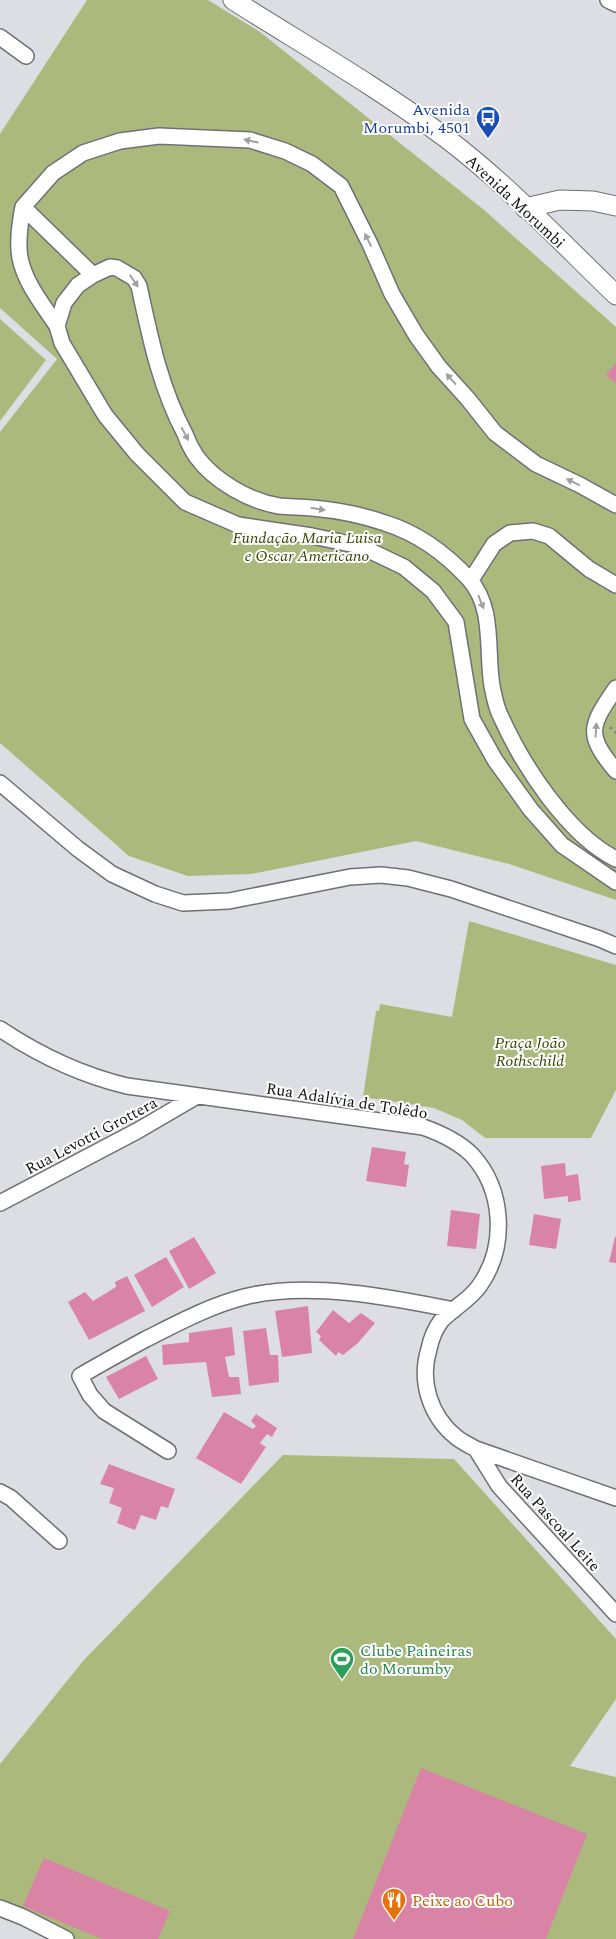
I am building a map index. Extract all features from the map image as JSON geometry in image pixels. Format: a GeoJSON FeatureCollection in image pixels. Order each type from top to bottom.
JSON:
{"type":"FeatureCollection","features":[{"type":"Feature","properties":{"kind":"main road","name":"Avenida Morumbi"},"geometry":{"type":"LineString","coordinates":[[232,0],[382,94],[446,138],[483,168],[616,295]]}},
{"type":"Feature","properties":{"kind":"main road"},"geometry":{"type":"LineString","coordinates":[[525,208],[560,200],[593,201],[616,206]]}},
{"type":"Feature","properties":{"kind":"main road"},"geometry":{"type":"LineString","coordinates":[[557,238],[553,218],[560,200]]}},
{"type":"Feature","properties":{"kind":"street"},"geometry":{"type":"LineString","coordinates":[[608,0],[616,4]]}},
{"type":"Feature","properties":{"kind":"street"},"geometry":{"type":"LineString","coordinates":[[0,37],[26,56]]}},
{"type":"Feature","properties":{"kind":"street"},"geometry":{"type":"LineString","coordinates":[[616,505],[536,464],[495,434],[416,335],[392,294],[341,186],[312,164],[250,140],[159,136],[120,141],[83,153],[53,173],[23,207],[19,236],[20,258],[28,282],[57,326],[62,343],[105,414],[137,454],[185,502],[238,524],[360,546],[404,567],[433,591],[456,622],[472,719],[496,760],[531,810],[562,845],[616,882]]}},
{"type":"Feature","properties":{"kind":"street"},"geometry":{"type":"LineString","coordinates":[[23,207],[93,275]]}},
{"type":"Feature","properties":{"kind":"street"},"geometry":{"type":"LineString","coordinates":[[57,326],[64,302],[78,285],[110,267],[126,272],[134,278],[138,286],[152,348],[170,407],[196,455],[210,472],[236,491],[278,506],[315,508],[384,522],[419,537],[444,555],[471,580],[484,605],[489,635],[492,684],[500,716],[527,766],[559,810],[588,840],[616,859]]}},
{"type":"Feature","properties":{"kind":"street"},"geometry":{"type":"LineString","coordinates":[[471,580],[494,544],[510,533],[533,531],[548,536],[590,569],[616,585]]}},
{"type":"Feature","properties":{"kind":"street"},"geometry":{"type":"LineString","coordinates":[[616,688],[598,714],[594,733],[596,743],[602,755],[616,771]]}},
{"type":"Feature","properties":{"kind":"street"},"geometry":{"type":"LineString","coordinates":[[0,783],[78,850],[112,874],[155,894],[183,904],[229,901],[350,877],[381,874],[408,878],[450,889],[616,946]]}},
{"type":"Feature","properties":{"kind":"street","name":"Rua Adalívia de Tolêdo"},"geometry":{"type":"LineString","coordinates":[[0,1029],[23,1044],[68,1067],[99,1079],[128,1086],[423,1127],[444,1135],[472,1155],[489,1181],[497,1205],[499,1223],[496,1251],[480,1285],[465,1302],[441,1322],[434,1334],[424,1363],[425,1382],[431,1403],[442,1422],[456,1437],[476,1449],[616,1498]]}},
{"type":"Feature","properties":{"kind":"street","name":"Rua Levotti Grottera"},"geometry":{"type":"LineString","coordinates":[[0,1203],[137,1132],[197,1096]]}},
{"type":"Feature","properties":{"kind":"street"},"geometry":{"type":"LineString","coordinates":[[168,1451],[104,1411],[90,1395],[80,1376],[110,1358],[207,1309],[271,1292],[323,1291],[393,1298],[454,1310]]}},
{"type":"Feature","properties":{"kind":"street","name":"Rua Pascoal Leite"},"geometry":{"type":"LineString","coordinates":[[476,1449],[500,1486],[616,1614]]}},
{"type":"Feature","properties":{"kind":"street"},"geometry":{"type":"LineString","coordinates":[[0,1492],[12,1498],[59,1541]]}},
{"type":"Feature","properties":{"kind":"street"},"geometry":{"type":"LineString","coordinates":[[0,1908],[66,1939]]}},
{"type":"Feature","properties":{"kind":"green space","name":"Fundação Maria Luisa e Oscar Americano"},"geometry":{"type":"Polygon","coordinates":[[[87,0],[208,0],[260,32],[483,209],[616,327],[616,900],[509,864],[416,841],[251,874],[188,876],[129,856],[0,743],[0,432],[57,359],[0,308],[0,134],[87,0]]]}},
{"type":"Feature","properties":{"kind":"green space"},"geometry":{"type":"Polygon","coordinates":[[[0,319],[46,360],[0,421],[0,319]]]}},
{"type":"Feature","properties":{"kind":"green space","name":"Praça João Rothschild"},"geometry":{"type":"Polygon","coordinates":[[[469,921],[616,965],[616,1090],[591,1138],[485,1138],[462,1120],[434,1108],[363,1097],[376,1011],[379,1011],[380,1004],[452,1017],[469,921]]]}},
{"type":"Feature","properties":{"kind":"green space","name":"Clube Paineiras do Morumby"},"geometry":{"type":"Polygon","coordinates":[[[283,1455],[454,1459],[616,1639],[616,1699],[570,1766],[616,1777],[616,1939],[66,1939],[0,1908],[0,1764],[83,1661],[283,1455]]]}},
{"type":"Feature","properties":{"kind":"building"},"geometry":{"type":"Polygon","coordinates":[[[616,363],[616,383],[606,375],[616,363]]]}},
{"type":"Feature","properties":{"kind":"building"},"geometry":{"type":"Polygon","coordinates":[[[372,1147],[406,1152],[404,1164],[409,1165],[406,1187],[366,1181],[372,1147]]]}},
{"type":"Feature","properties":{"kind":"building"},"geometry":{"type":"Polygon","coordinates":[[[565,1163],[566,1176],[578,1174],[581,1200],[568,1202],[568,1196],[544,1199],[541,1166],[565,1163]]]}},
{"type":"Feature","properties":{"kind":"building"},"geometry":{"type":"Polygon","coordinates":[[[451,1210],[480,1214],[476,1249],[447,1246],[451,1210]]]}},
{"type":"Feature","properties":{"kind":"building"},"geometry":{"type":"Polygon","coordinates":[[[534,1214],[561,1219],[556,1249],[529,1245],[534,1214]]]}},
{"type":"Feature","properties":{"kind":"building"},"geometry":{"type":"Polygon","coordinates":[[[194,1237],[216,1273],[189,1289],[169,1251],[194,1237]]]}},
{"type":"Feature","properties":{"kind":"building"},"geometry":{"type":"Polygon","coordinates":[[[616,1237],[616,1263],[609,1262],[616,1237]]]}},
{"type":"Feature","properties":{"kind":"building"},"geometry":{"type":"Polygon","coordinates":[[[166,1257],[184,1287],[152,1307],[134,1275],[166,1257]]]}},
{"type":"Feature","properties":{"kind":"building"},"geometry":{"type":"Polygon","coordinates":[[[127,1276],[145,1311],[89,1340],[68,1302],[85,1292],[93,1301],[116,1287],[115,1282],[127,1276]]]}},
{"type":"Feature","properties":{"kind":"building"},"geometry":{"type":"Polygon","coordinates":[[[308,1306],[312,1353],[282,1357],[275,1311],[308,1306]]]}},
{"type":"Feature","properties":{"kind":"building"},"geometry":{"type":"Polygon","coordinates":[[[333,1310],[349,1323],[361,1313],[375,1323],[358,1343],[343,1355],[338,1352],[336,1356],[319,1340],[321,1336],[316,1332],[333,1310]]]}},
{"type":"Feature","properties":{"kind":"building"},"geometry":{"type":"Polygon","coordinates":[[[232,1327],[235,1355],[225,1357],[229,1377],[239,1377],[241,1394],[212,1397],[206,1362],[163,1365],[162,1345],[189,1342],[189,1333],[232,1327]]]}},
{"type":"Feature","properties":{"kind":"building"},"geometry":{"type":"Polygon","coordinates":[[[266,1328],[270,1355],[278,1355],[279,1382],[249,1386],[243,1331],[266,1328]]]}},
{"type":"Feature","properties":{"kind":"building"},"geometry":{"type":"Polygon","coordinates":[[[146,1356],[158,1379],[119,1399],[106,1377],[146,1356]]]}},
{"type":"Feature","properties":{"kind":"building"},"geometry":{"type":"Polygon","coordinates":[[[224,1412],[253,1429],[256,1426],[251,1421],[256,1414],[277,1428],[272,1437],[267,1434],[260,1443],[266,1447],[241,1484],[196,1458],[224,1412]]]}},
{"type":"Feature","properties":{"kind":"building"},"geometry":{"type":"Polygon","coordinates":[[[109,1464],[175,1489],[168,1508],[161,1506],[156,1520],[141,1515],[135,1530],[117,1523],[122,1508],[109,1503],[114,1488],[100,1484],[109,1464]]]}},
{"type":"Feature","properties":{"kind":"building"},"geometry":{"type":"Polygon","coordinates":[[[421,1768],[587,1834],[546,1939],[353,1939],[421,1768]]]}},
{"type":"Feature","properties":{"kind":"building"},"geometry":{"type":"Polygon","coordinates":[[[44,1858],[170,1911],[158,1939],[102,1939],[23,1906],[44,1858]]]}},
{"type":"Feature","properties":{"kind":"place","name":"Avenida Morumbi, 4501"},"geometry":{"type":"Point","coordinates":[488,139]}},
{"type":"Feature","properties":{"kind":"place","name":"Clube Paineiras do Morumby"},"geometry":{"type":"Point","coordinates":[342,1680]}},
{"type":"Feature","properties":{"kind":"place","name":"Peixe ao Cubo"},"geometry":{"type":"Point","coordinates":[394,1921]}}]}
